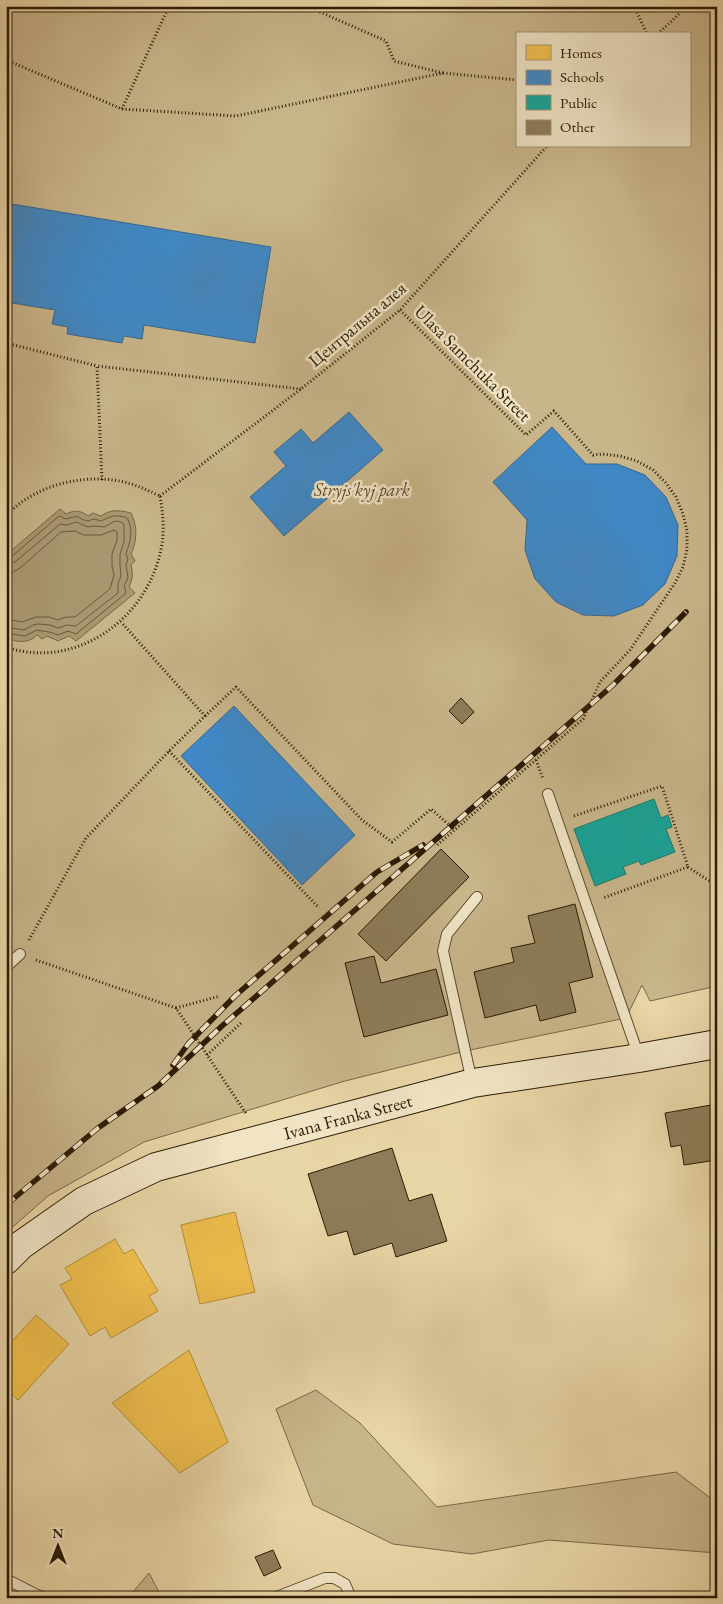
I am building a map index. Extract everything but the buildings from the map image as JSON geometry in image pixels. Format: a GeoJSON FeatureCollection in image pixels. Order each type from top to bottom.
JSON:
{"type":"FeatureCollection","features":[{"type":"Feature","properties":{"kind":"main road","name":"Ivana Franka Street"},"geometry":{"type":"LineString","coordinates":[[6,1260],[21,1246],[84,1201],[156,1168],[472,1083],[639,1058],[717,1044]]}},
{"type":"Feature","properties":{"kind":"lane"},"geometry":{"type":"LineString","coordinates":[[548,794],[639,1058]]}},
{"type":"Feature","properties":{"kind":"lane"},"geometry":{"type":"LineString","coordinates":[[472,1083],[444,950],[447,934],[477,897]]}},
{"type":"Feature","properties":{"kind":"lane"},"geometry":{"type":"LineString","coordinates":[[6,967],[20,954]]}},
{"type":"Feature","properties":{"kind":"lane"},"geometry":{"type":"LineString","coordinates":[[274,1598],[324,1578],[334,1578],[345,1584],[351,1598]]}},
{"type":"Feature","properties":{"kind":"lane"},"geometry":{"type":"LineString","coordinates":[[6,1579],[45,1598]]}},
{"type":"Feature","properties":{"kind":"lane"},"geometry":{"type":"LineString","coordinates":[[24,1598],[35,1594]]}},
{"type":"Feature","properties":{"kind":"path"},"geometry":{"type":"LineString","coordinates":[[122,109],[169,6]]}},
{"type":"Feature","properties":{"kind":"path"},"geometry":{"type":"LineString","coordinates":[[231,6],[242,11],[270,10],[278,6]]}},
{"type":"Feature","properties":{"kind":"path"},"geometry":{"type":"LineString","coordinates":[[311,6],[320,12],[386,41],[394,61],[444,73],[516,80]]}},
{"type":"Feature","properties":{"kind":"path"},"geometry":{"type":"LineString","coordinates":[[634,6],[647,32]]}},
{"type":"Feature","properties":{"kind":"path"},"geometry":{"type":"LineString","coordinates":[[660,32],[686,6]]}},
{"type":"Feature","properties":{"kind":"path"},"geometry":{"type":"LineString","coordinates":[[6,60],[122,109],[236,116],[444,73]]}},
{"type":"Feature","properties":{"kind":"path","name":"Центральна алея"},"geometry":{"type":"LineString","coordinates":[[160,496],[301,389],[400,310],[544,148]]}},
{"type":"Feature","properties":{"kind":"path","name":"Ulasa Samchuka Street"},"geometry":{"type":"LineString","coordinates":[[400,310],[526,435],[554,411],[593,455],[620,456],[637,461],[653,470],[666,482],[676,497],[687,531],[687,549],[675,583],[630,650],[600,682],[583,719],[455,830]]}},
{"type":"Feature","properties":{"kind":"path"},"geometry":{"type":"LineString","coordinates":[[6,343],[97,366],[301,389]]}},
{"type":"Feature","properties":{"kind":"path"},"geometry":{"type":"LineString","coordinates":[[97,366],[102,480]]}},
{"type":"Feature","properties":{"kind":"path"},"geometry":{"type":"LineString","coordinates":[[6,516],[24,501],[56,486],[73,481],[102,480],[126,482],[160,496],[163,514],[161,549],[157,567],[141,598],[121,622],[102,636],[85,644],[67,649],[29,652],[6,647]]}},
{"type":"Feature","properties":{"kind":"path"},"geometry":{"type":"LineString","coordinates":[[121,622],[205,716]]}},
{"type":"Feature","properties":{"kind":"path"},"geometry":{"type":"LineString","coordinates":[[220,996],[176,1008],[20,954],[86,838],[169,751],[236,687],[358,816],[392,842],[431,809],[455,830],[436,846]]}},
{"type":"Feature","properties":{"kind":"path"},"geometry":{"type":"LineString","coordinates":[[169,751],[319,908]]}},
{"type":"Feature","properties":{"kind":"path"},"geometry":{"type":"LineString","coordinates":[[558,822],[662,786],[688,867],[714,884],[717,884]]}},
{"type":"Feature","properties":{"kind":"path"},"geometry":{"type":"LineString","coordinates":[[586,904],[688,867]]}},
{"type":"Feature","properties":{"kind":"path"},"geometry":{"type":"LineString","coordinates":[[176,1008],[263,1139]]}},
{"type":"Feature","properties":{"kind":"path"},"geometry":{"type":"LineString","coordinates":[[207,1055],[241,1023]]}},
{"type":"Feature","properties":{"kind":"green space","name":"Stryjs'kyj park"},"geometry":{"type":"Polygon","coordinates":[[[6,6],[717,6],[717,986],[650,1001],[642,985],[626,1018],[465,1051],[345,1081],[144,1142],[48,1196],[6,1233],[6,6]]]}},
{"type":"Feature","properties":{"kind":"green space"},"geometry":{"type":"Polygon","coordinates":[[[316,1390],[360,1423],[437,1507],[676,1472],[717,1503],[717,1553],[549,1540],[472,1554],[393,1544],[313,1505],[276,1409],[316,1390]]]}},
{"type":"Feature","properties":{"kind":"green space"},"geometry":{"type":"Polygon","coordinates":[[[149,1573],[162,1598],[128,1598],[149,1573]]]}},
{"type":"Feature","properties":{"kind":"water"},"geometry":{"type":"Polygon","coordinates":[[[60,509],[66,514],[77,511],[88,516],[93,513],[101,516],[115,511],[131,513],[135,523],[136,534],[131,554],[135,561],[131,565],[132,576],[129,587],[135,593],[76,641],[69,636],[58,641],[47,636],[42,639],[37,635],[30,640],[22,642],[10,639],[6,636],[6,555],[60,509]]]}},
{"type":"Feature","properties":{"kind":"railway"},"geometry":{"type":"LineString","coordinates":[[6,1205],[98,1128],[158,1086],[222,1026],[612,686],[686,612]]}},
{"type":"Feature","properties":{"kind":"railway"},"geometry":{"type":"LineString","coordinates":[[173,1065],[188,1044],[235,996],[377,872],[423,845]]}}]}
